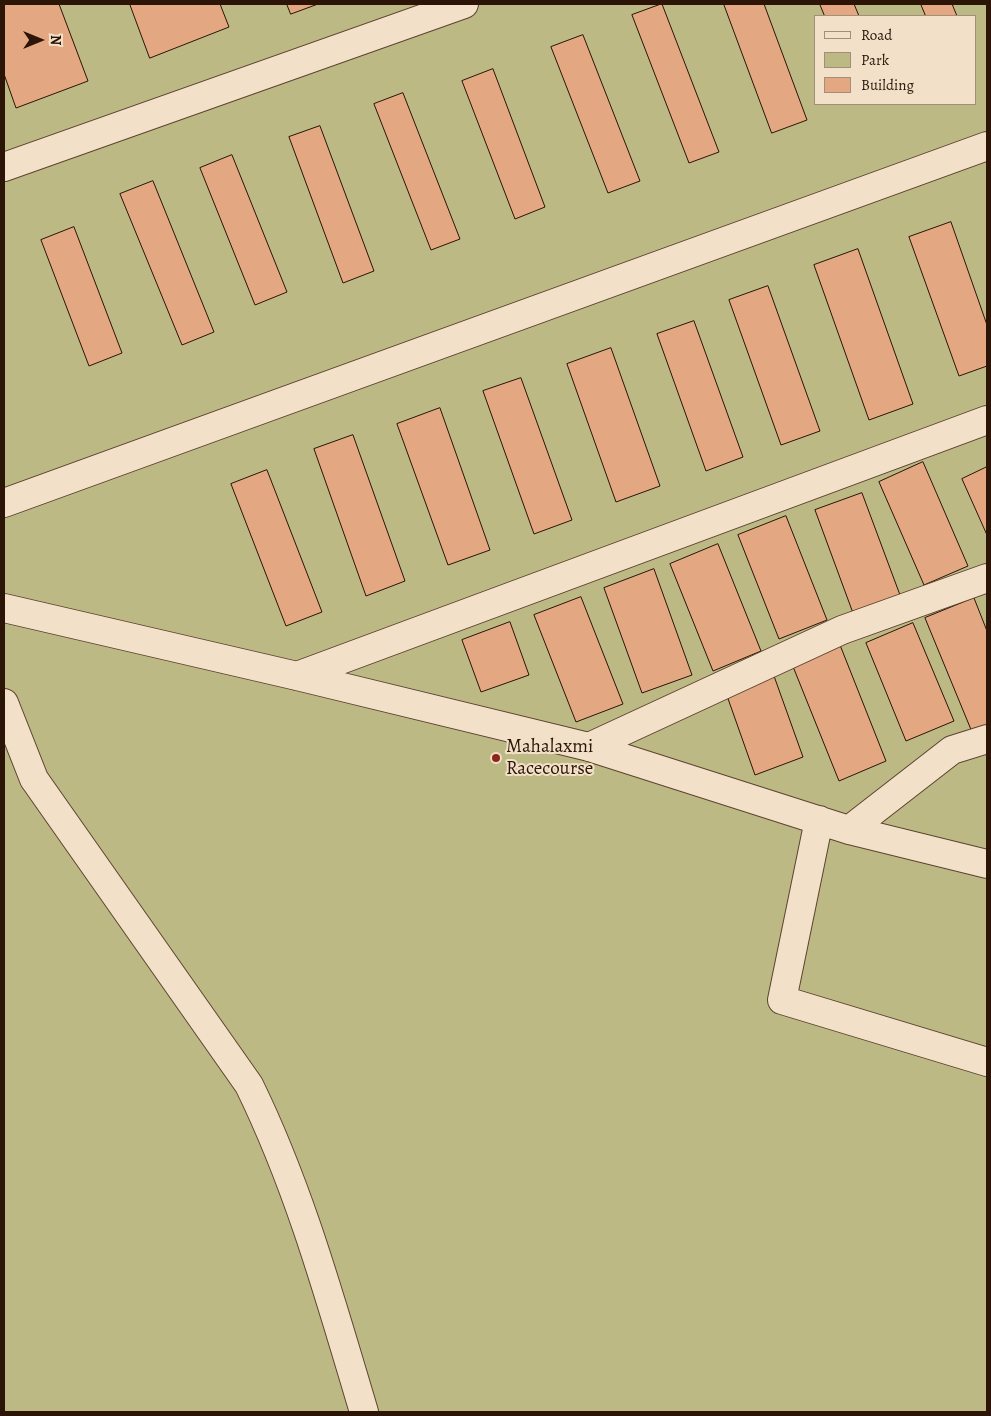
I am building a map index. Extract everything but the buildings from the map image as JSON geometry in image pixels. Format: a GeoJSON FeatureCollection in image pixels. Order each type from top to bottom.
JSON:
{"type":"FeatureCollection","features":[{"type":"Feature","properties":{"kind":"lane"},"geometry":{"type":"LineString","coordinates":[[4,167],[464,4]]}},
{"type":"Feature","properties":{"kind":"lane"},"geometry":{"type":"LineString","coordinates":[[4,503],[987,146]]}},
{"type":"Feature","properties":{"kind":"lane"},"geometry":{"type":"LineString","coordinates":[[297,676],[987,420]]}},
{"type":"Feature","properties":{"kind":"lane"},"geometry":{"type":"LineString","coordinates":[[589,747],[842,630],[987,578]]}},
{"type":"Feature","properties":{"kind":"lane"},"geometry":{"type":"LineString","coordinates":[[4,608],[297,676],[589,747],[849,830],[987,864]]}},
{"type":"Feature","properties":{"kind":"lane"},"geometry":{"type":"LineString","coordinates":[[4,703],[34,779],[249,1085],[269,1125],[292,1182],[329,1295],[364,1412]]}},
{"type":"Feature","properties":{"kind":"lane"},"geometry":{"type":"LineString","coordinates":[[849,830],[952,750],[987,739]]}},
{"type":"Feature","properties":{"kind":"lane"},"geometry":{"type":"LineString","coordinates":[[819,820],[782,1000],[987,1062]]}},
{"type":"Feature","properties":{"kind":"green space","name":"Mahalaxmi Racecourse"},"geometry":{"type":"Polygon","coordinates":[[[4,4],[987,4],[987,1412],[4,1412],[4,4]]]}},
{"type":"Feature","properties":{"kind":"place","name":"Mahalaxmi Racecourse"},"geometry":{"type":"Point","coordinates":[496,758]}}]}
